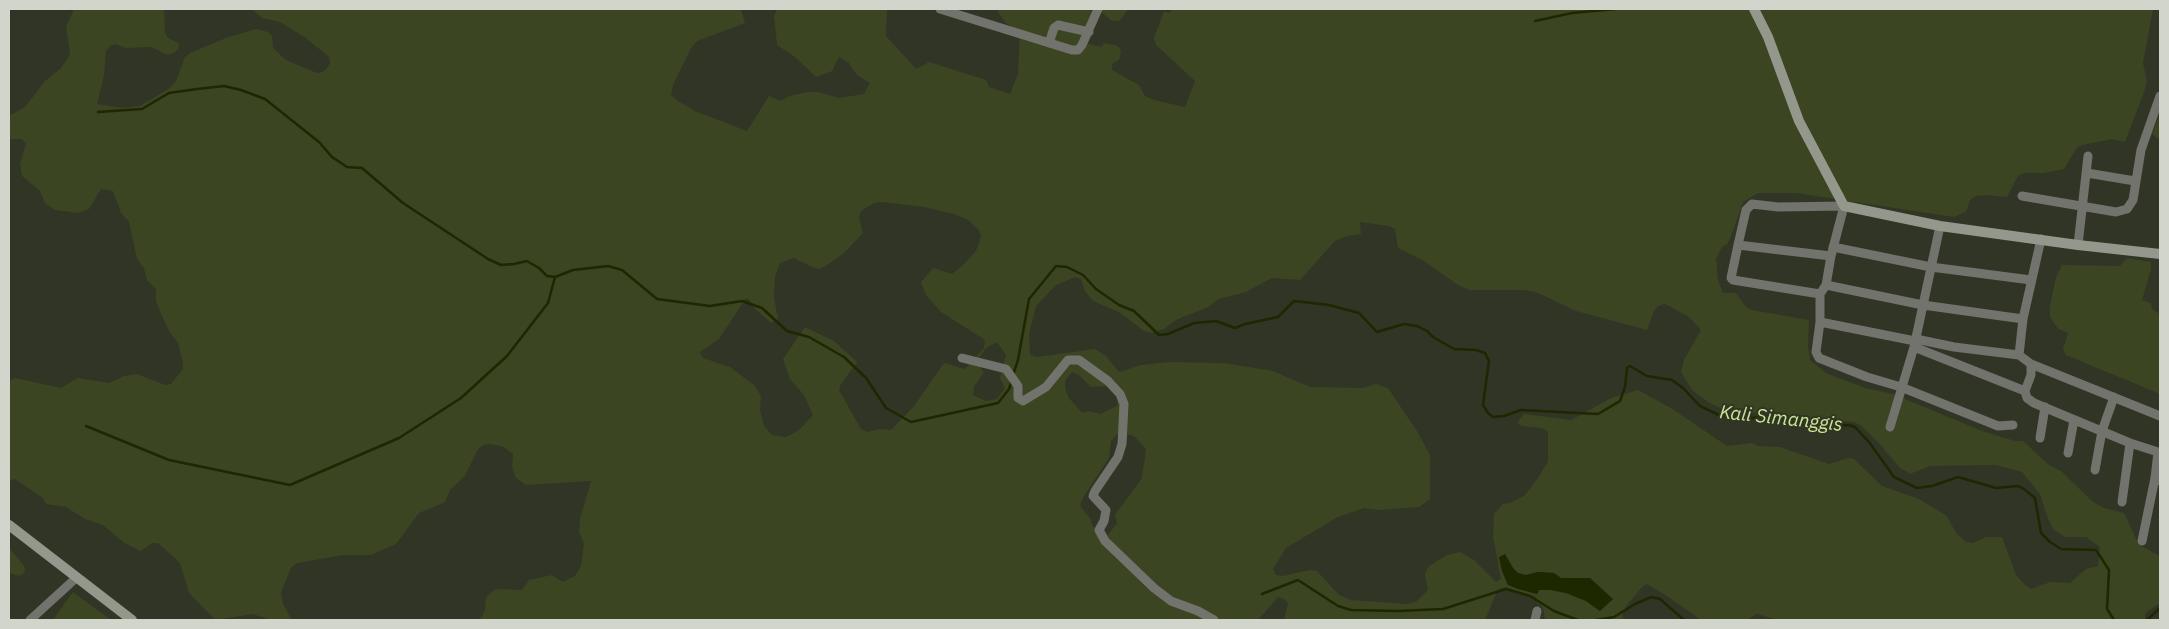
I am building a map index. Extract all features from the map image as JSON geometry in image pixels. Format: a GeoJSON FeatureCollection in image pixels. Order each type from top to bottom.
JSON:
{"type":"FeatureCollection","features":[{"type":"Feature","properties":{"kind":"street"},"geometry":{"type":"LineString","coordinates":[[940,9],[1072,50],[1078,50],[1089,32],[1098,9]]}},
{"type":"Feature","properties":{"kind":"street"},"geometry":{"type":"LineString","coordinates":[[1754,9],[1768,37],[1799,121],[1844,206],[1832,251],[1826,285],[1820,294],[1820,322],[1816,352],[1819,358],[1998,426],[2013,425]]}},
{"type":"Feature","properties":{"kind":"street"},"geometry":{"type":"LineString","coordinates":[[1049,43],[1054,28],[1058,25],[1089,32]]}},
{"type":"Feature","properties":{"kind":"street"},"geometry":{"type":"LineString","coordinates":[[2022,196],[2122,212],[2130,206],[2141,150],[2160,96]]}},
{"type":"Feature","properties":{"kind":"street"},"geometry":{"type":"LineString","coordinates":[[2078,245],[2088,156]]}},
{"type":"Feature","properties":{"kind":"street"},"geometry":{"type":"LineString","coordinates":[[2087,173],[2135,182]]}},
{"type":"Feature","properties":{"kind":"street"},"geometry":{"type":"LineString","coordinates":[[1820,294],[1733,280],[1731,278],[1746,210],[1752,204],[1787,207],[1844,206],[1940,226],[2160,254]]}},
{"type":"Feature","properties":{"kind":"street"},"geometry":{"type":"LineString","coordinates":[[1890,427],[1915,342],[1940,226]]}},
{"type":"Feature","properties":{"kind":"street"},"geometry":{"type":"LineString","coordinates":[[2019,355],[2023,319],[2041,240]]}},
{"type":"Feature","properties":{"kind":"street"},"geometry":{"type":"LineString","coordinates":[[1738,244],[1832,251],[1931,267],[2031,280]]}},
{"type":"Feature","properties":{"kind":"street"},"geometry":{"type":"LineString","coordinates":[[1826,285],[1923,305],[2023,319]]}},
{"type":"Feature","properties":{"kind":"street"},"geometry":{"type":"LineString","coordinates":[[1820,322],[1915,342],[2019,355],[2031,364],[2160,416]]}},
{"type":"Feature","properties":{"kind":"street"},"geometry":{"type":"LineString","coordinates":[[1915,342],[2024,391],[2027,398],[2044,407],[2130,443],[2159,452],[2157,479],[2142,541]]}},
{"type":"Feature","properties":{"kind":"street"},"geometry":{"type":"LineString","coordinates":[[962,358],[1006,369],[1018,386],[1016,395],[1023,401],[1046,387],[1068,360],[1079,360],[1099,373],[1120,394],[1124,404],[1122,444],[1118,457],[1093,496],[1106,510],[1104,521],[1099,530],[1104,542],[1154,588],[1171,601],[1198,611],[1214,620]]}},
{"type":"Feature","properties":{"kind":"street"},"geometry":{"type":"LineString","coordinates":[[2024,391],[2031,375],[2031,364]]}},
{"type":"Feature","properties":{"kind":"street"},"geometry":{"type":"LineString","coordinates":[[2095,470],[2102,431],[2114,398]]}},
{"type":"Feature","properties":{"kind":"street"},"geometry":{"type":"LineString","coordinates":[[2040,438],[2044,407]]}},
{"type":"Feature","properties":{"kind":"street"},"geometry":{"type":"LineString","coordinates":[[2068,453],[2074,420]]}},
{"type":"Feature","properties":{"kind":"street"},"geometry":{"type":"LineString","coordinates":[[2122,502],[2130,443]]}},
{"type":"Feature","properties":{"kind":"street"},"geometry":{"type":"LineString","coordinates":[[9,525],[132,620]]}},
{"type":"Feature","properties":{"kind":"street"},"geometry":{"type":"LineString","coordinates":[[30,620],[76,578]]}},
{"type":"Feature","properties":{"kind":"shaded area"},"geometry":{"type":"Polygon","coordinates":[[[74,9],[164,9],[165,33],[168,38],[179,43],[178,49],[174,53],[168,55],[151,47],[126,48],[115,44],[106,51],[104,75],[97,104],[122,108],[140,106],[170,88],[176,81],[185,57],[190,53],[226,38],[256,29],[268,32],[272,36],[273,48],[286,60],[317,73],[323,72],[327,68],[330,63],[329,57],[306,38],[280,22],[262,18],[252,9],[741,9],[745,23],[697,41],[691,48],[673,85],[671,95],[695,111],[747,131],[769,96],[781,101],[789,96],[818,92],[839,98],[864,94],[870,83],[857,75],[848,62],[839,57],[832,71],[816,77],[795,57],[777,45],[774,16],[777,9],[887,9],[886,36],[916,69],[929,62],[986,80],[989,87],[1010,94],[1018,74],[1020,31],[1006,23],[998,9],[1089,9],[1092,12],[1088,44],[1102,47],[1104,43],[1120,48],[1119,60],[1112,64],[1112,70],[1139,85],[1145,96],[1185,107],[1195,81],[1156,45],[1154,38],[1164,11],[1170,13],[1171,9],[2153,9],[2143,63],[2147,82],[2125,142],[2112,139],[2078,146],[2064,169],[2044,173],[2024,173],[2018,176],[2007,197],[1976,196],[1970,200],[1966,212],[1954,217],[1796,193],[1758,193],[1743,202],[1730,239],[1722,247],[1716,259],[1718,280],[1723,293],[1736,293],[1746,307],[1752,310],[1809,320],[1808,347],[1810,360],[1826,373],[1865,388],[1893,394],[1982,431],[2015,441],[2023,441],[2049,465],[2061,471],[2093,502],[2104,508],[2124,513],[2139,545],[2160,556],[2160,603],[2145,613],[2145,620],[1778,620],[1757,614],[1747,620],[1701,620],[1647,584],[1643,586],[1626,606],[1622,616],[1624,620],[1545,620],[1544,612],[1541,605],[1537,603],[1536,597],[1506,587],[1498,589],[1485,620],[1284,620],[1288,603],[1278,597],[1258,620],[479,620],[485,611],[486,597],[496,589],[522,590],[529,580],[552,575],[563,582],[575,576],[581,566],[584,544],[579,532],[580,519],[591,481],[526,485],[516,478],[512,467],[513,454],[502,446],[490,444],[483,445],[478,449],[464,477],[450,490],[445,502],[419,513],[396,544],[371,555],[344,555],[297,563],[291,568],[281,592],[283,604],[292,620],[271,620],[253,614],[215,620],[189,593],[180,563],[158,543],[152,543],[140,551],[123,542],[103,525],[85,519],[66,507],[46,504],[43,498],[15,479],[9,481],[9,381],[15,378],[61,388],[78,378],[109,383],[124,376],[137,374],[165,385],[171,384],[183,369],[178,343],[170,333],[160,312],[156,301],[156,289],[147,280],[144,268],[137,259],[129,222],[121,213],[113,191],[101,189],[89,209],[78,213],[55,210],[45,203],[40,191],[22,176],[20,164],[26,144],[22,139],[9,139],[9,116],[25,107],[45,81],[61,68],[68,58],[70,52],[66,27],[74,9]],[[882,202],[874,203],[861,211],[859,218],[863,233],[844,253],[826,266],[819,269],[794,258],[780,263],[775,277],[774,298],[778,319],[771,323],[746,298],[719,339],[700,352],[703,358],[730,367],[754,385],[761,396],[760,410],[764,426],[772,435],[786,437],[799,430],[813,415],[804,395],[790,379],[783,359],[805,327],[834,341],[857,362],[841,384],[839,390],[861,429],[867,432],[879,429],[891,430],[914,406],[944,363],[965,369],[984,348],[985,340],[941,312],[926,295],[921,282],[933,268],[952,274],[962,266],[976,251],[981,237],[979,230],[967,219],[953,214],[924,207],[882,202]],[[1360,222],[1361,234],[1335,241],[1300,280],[1272,278],[1246,292],[1219,299],[1208,307],[1176,320],[1164,329],[1151,333],[1144,331],[1119,312],[1093,301],[1085,291],[1081,279],[1075,277],[1056,285],[1036,306],[1029,334],[1030,355],[1037,357],[1095,349],[1106,356],[1119,372],[1141,365],[1170,362],[1224,363],[1273,371],[1310,387],[1363,388],[1376,384],[1388,388],[1417,431],[1430,455],[1430,499],[1419,507],[1378,510],[1364,508],[1338,517],[1286,548],[1273,569],[1276,575],[1283,576],[1310,570],[1317,571],[1339,595],[1351,600],[1407,604],[1417,601],[1428,590],[1425,574],[1428,567],[1447,555],[1460,552],[1474,560],[1496,582],[1501,579],[1493,537],[1494,514],[1503,504],[1510,503],[1525,495],[1548,461],[1548,432],[1542,428],[1523,426],[1517,423],[1524,414],[1571,420],[1611,398],[1638,390],[1671,408],[1727,446],[1752,443],[1758,446],[1780,447],[1829,464],[1848,458],[1854,459],[1882,486],[1919,499],[1947,516],[1956,533],[1966,542],[1973,543],[1986,537],[2002,537],[2016,575],[2031,589],[2050,582],[2070,583],[2086,569],[2098,566],[2100,547],[2086,537],[2065,537],[2054,530],[2048,519],[2040,494],[2022,472],[1996,465],[1930,466],[1910,474],[1899,467],[1877,441],[1860,425],[1854,422],[1753,413],[1747,409],[1720,408],[1708,402],[1692,390],[1681,372],[1684,360],[1701,330],[1689,317],[1665,304],[1658,306],[1654,311],[1647,330],[1576,311],[1538,293],[1525,290],[1470,290],[1458,285],[1424,261],[1398,248],[1395,229],[1389,226],[1360,222]],[[997,342],[986,348],[979,358],[981,369],[984,372],[974,387],[973,395],[986,401],[997,399],[1005,388],[1000,378],[1006,355],[997,342]],[[1072,372],[1065,381],[1065,388],[1069,398],[1082,413],[1090,411],[1100,414],[1117,406],[1118,398],[1108,386],[1091,387],[1079,375],[1072,372]],[[1122,433],[1116,435],[1111,441],[1109,458],[1084,496],[1080,506],[1090,518],[1093,527],[1108,535],[1117,523],[1115,515],[1142,478],[1146,449],[1134,436],[1122,433]],[[1499,557],[1508,585],[1537,594],[1539,590],[1566,593],[1586,601],[1600,611],[1590,578],[1561,578],[1554,573],[1538,572],[1526,575],[1518,573],[1499,557]]]}},
{"type":"Feature","properties":{"kind":"shaded area"},"geometry":{"type":"Polygon","coordinates":[[[1102,9],[1128,9],[1120,21],[1112,21],[1101,12],[1102,9]]]}},
{"type":"Feature","properties":{"kind":"shaded area"},"geometry":{"type":"Polygon","coordinates":[[[2160,114],[2160,140],[2152,134],[2160,114]]]}},
{"type":"Feature","properties":{"kind":"shaded area"},"geometry":{"type":"Polygon","coordinates":[[[2127,258],[2151,262],[2151,269],[2142,300],[2151,303],[2152,309],[2160,314],[2160,394],[2066,355],[2063,349],[2068,333],[2058,329],[2050,317],[2050,306],[2056,277],[2062,265],[2120,266],[2127,258]]]}},
{"type":"Feature","properties":{"kind":"shaded area"},"geometry":{"type":"Polygon","coordinates":[[[9,548],[24,566],[25,572],[20,576],[9,573],[9,548]]]}},
{"type":"Feature","properties":{"kind":"shaded area"},"geometry":{"type":"Polygon","coordinates":[[[1505,554],[1518,573],[1526,575],[1538,572],[1554,573],[1561,578],[1590,578],[1613,599],[1600,611],[1586,601],[1566,593],[1539,590],[1537,594],[1508,585],[1499,557],[1505,554]]]}},
{"type":"Feature","properties":{"kind":"shaded area"},"geometry":{"type":"Polygon","coordinates":[[[73,592],[111,620],[53,620],[73,592]]]}},
{"type":"Feature","properties":{"kind":"waterway"},"geometry":{"type":"LineString","coordinates":[[1535,21],[1572,13],[1616,9]]}},
{"type":"Feature","properties":{"kind":"waterway","name":"Kali Simanggis"},"geometry":{"type":"LineString","coordinates":[[98,112],[142,109],[169,93],[224,86],[265,99],[319,142],[332,157],[347,167],[362,168],[403,203],[488,259],[501,265],[527,261],[539,268],[547,276],[555,277],[573,270],[608,266],[622,270],[657,299],[710,306],[742,301],[762,308],[787,331],[809,337],[844,357],[866,378],[886,408],[911,422],[998,403],[1009,389],[1012,380]]}},
{"type":"Feature","properties":{"kind":"waterway","name":"Kali Simanggis"},"geometry":{"type":"LineString","coordinates":[[1013,375],[1018,360],[1029,299],[1056,266],[1067,267],[1083,275],[1096,289],[1119,305],[1134,311],[1159,335],[1168,334],[1194,323],[1216,321],[1235,328],[1278,317],[1294,301],[1329,305],[1359,313],[1377,332],[1404,324],[1417,326],[1454,349],[1476,350],[1485,353],[1489,361],[1483,405],[1493,417],[1504,416],[1521,410],[1598,414],[1620,401],[1625,387],[1627,368],[1630,366],[1647,376],[1672,380],[1683,388],[1700,406],[1721,416],[1734,413],[1753,418],[1764,416],[1797,424],[1820,426],[1849,425],[1855,427],[1869,442],[1894,477],[1917,488],[1932,486],[1958,477],[1996,488],[2018,486],[2024,489],[2035,498],[2041,533],[2050,542],[2061,549],[2096,550],[2109,570],[2107,609],[2114,620]]}},
{"type":"Feature","properties":{"kind":"waterway"},"geometry":{"type":"LineString","coordinates":[[86,426],[169,460],[290,485],[399,438],[461,398],[507,356],[548,303],[555,277]]}},
{"type":"Feature","properties":{"kind":"waterway"},"geometry":{"type":"LineString","coordinates":[[1262,594],[1298,580],[1338,606],[1351,610],[1398,611],[1443,609],[1506,589],[1530,596],[1554,611],[1578,620]]}},
{"type":"Feature","properties":{"kind":"waterway"},"geometry":{"type":"LineString","coordinates":[[1596,620],[1614,617],[1651,597],[1660,599],[1684,620]]}},
{"type":"Feature","properties":{"kind":"waterway","name":"Kali Simanggis"},"geometry":{"type":"LineString","coordinates":[[2147,620],[2160,608]]}}]}
